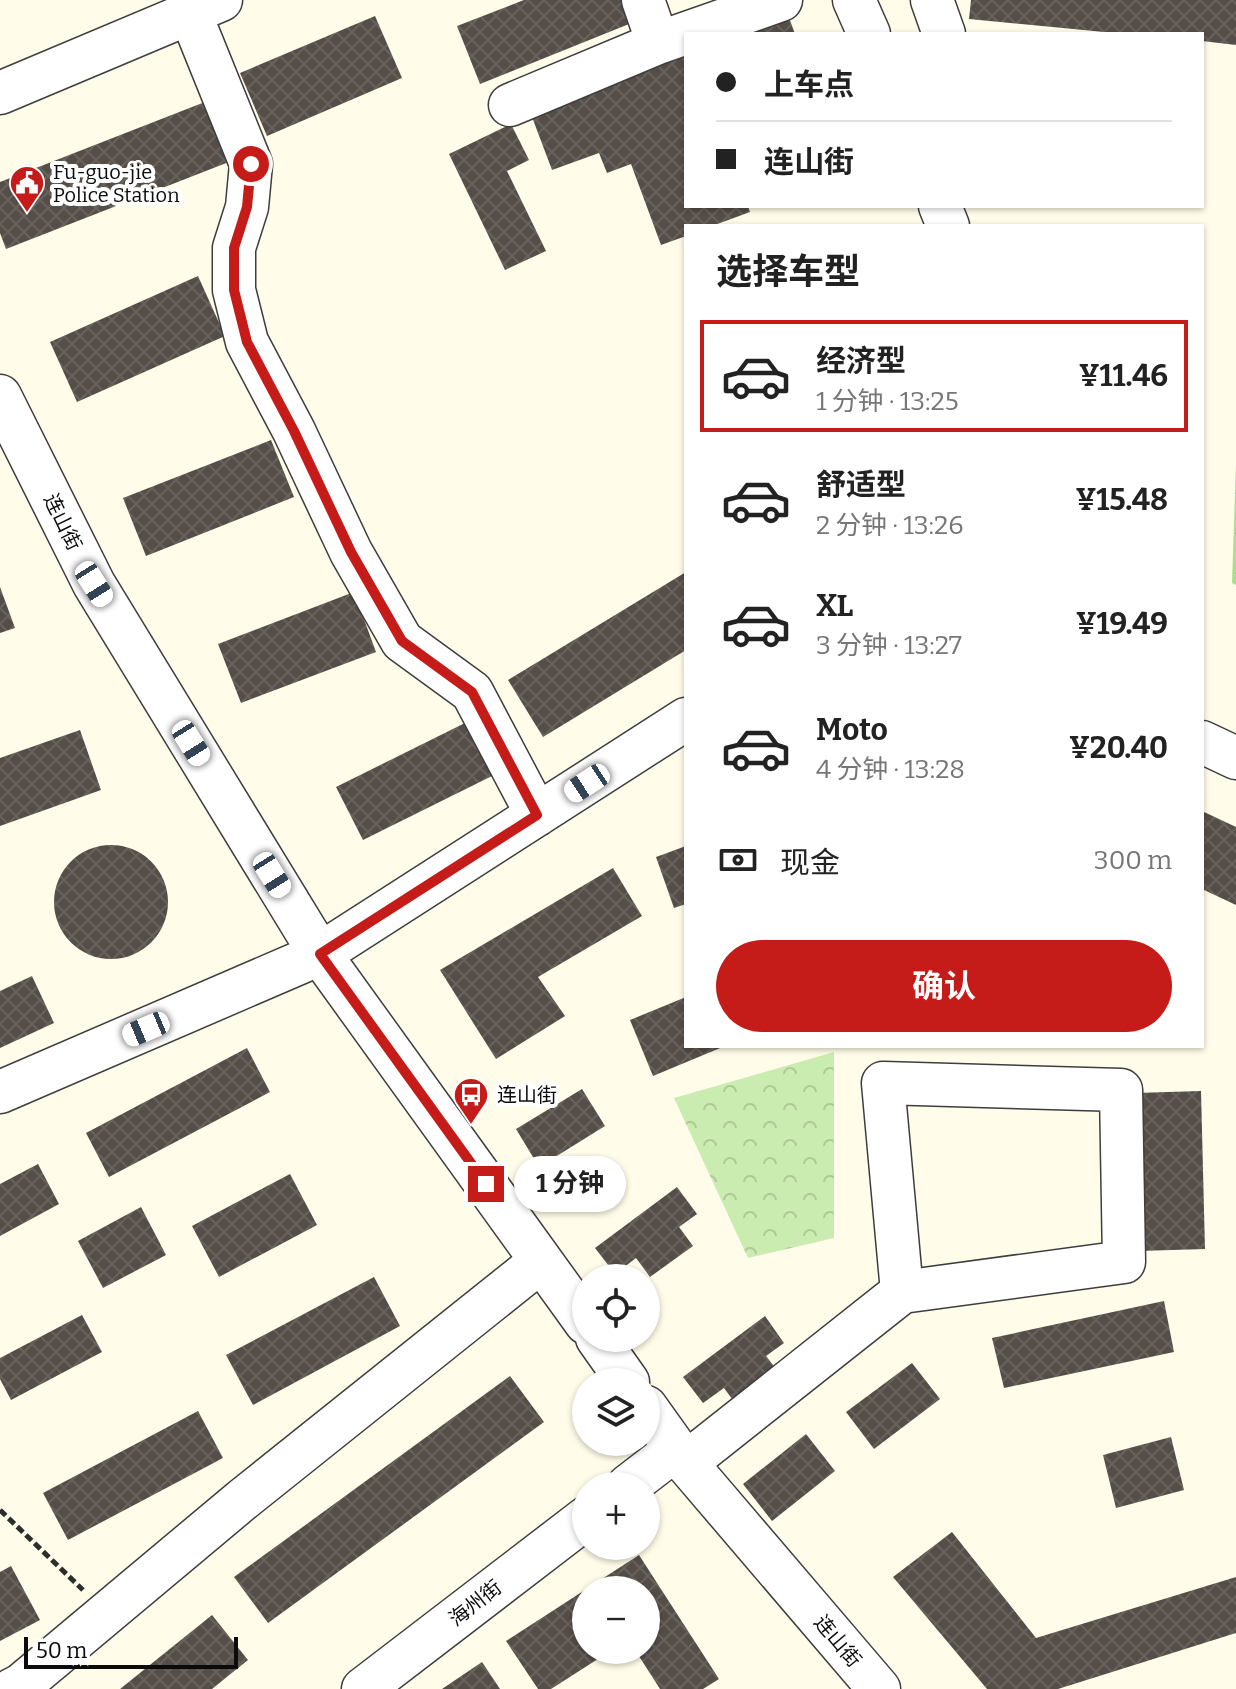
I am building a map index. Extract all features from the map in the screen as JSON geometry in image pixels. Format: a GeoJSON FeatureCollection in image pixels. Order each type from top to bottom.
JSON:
{"type":"FeatureCollection","features":[{"type":"Feature","properties":{"kind":"street"},"geometry":{"type":"LineString","coordinates":[[643,0],[658,43]]}},
{"type":"Feature","properties":{"kind":"street"},"geometry":{"type":"LineString","coordinates":[[689,32],[781,0]]}},
{"type":"Feature","properties":{"kind":"street"},"geometry":{"type":"LineString","coordinates":[[854,0],[868,32]]}},
{"type":"Feature","properties":{"kind":"street"},"geometry":{"type":"LineString","coordinates":[[932,0],[943,32]]}},
{"type":"Feature","properties":{"kind":"street"},"geometry":{"type":"LineString","coordinates":[[0,93],[206,7],[251,164],[247,207],[234,248],[234,290],[247,342],[294,431],[351,552],[402,641],[472,692],[537,815]]}},
{"type":"Feature","properties":{"kind":"street"},"geometry":{"type":"LineString","coordinates":[[510,105],[684,34]]}},
{"type":"Feature","properties":{"kind":"street","name":"连山街"},"geometry":{"type":"LineString","coordinates":[[0,396],[94,584],[320,954],[572,1304]]}},
{"type":"Feature","properties":{"kind":"street"},"geometry":{"type":"LineString","coordinates":[[0,1092],[320,954],[684,720]]}},
{"type":"Feature","properties":{"kind":"street"},"geometry":{"type":"LineString","coordinates":[[1204,743],[1236,758]]}},
{"type":"Feature","properties":{"kind":"street"},"geometry":{"type":"LineString","coordinates":[[653,1472],[681,1456],[902,1292],[1124,1262],[1121,1090],[883,1083],[902,1292]]}},
{"type":"Feature","properties":{"kind":"street"},"geometry":{"type":"LineString","coordinates":[[13,1689],[291,1460],[541,1261]]}},
{"type":"Feature","properties":{"kind":"street","name":"连山街"},"geometry":{"type":"LineString","coordinates":[[660,1427],[681,1456],[879,1689]]}},
{"type":"Feature","properties":{"kind":"street","name":"海州街"},"geometry":{"type":"LineString","coordinates":[[363,1689],[572,1529]]}},
{"type":"Feature","properties":{"kind":"path"},"geometry":{"type":"LineString","coordinates":[[0,1510],[107,1613]]}},
{"type":"Feature","properties":{"kind":"green space"},"geometry":{"type":"Polygon","coordinates":[[[1236,463],[1236,585],[1232,583],[1236,463]]]}},
{"type":"Feature","properties":{"kind":"green space"},"geometry":{"type":"Polygon","coordinates":[[[834,1052],[834,1238],[748,1258],[674,1098],[834,1052]]]}},
{"type":"Feature","properties":{"kind":"building"},"geometry":{"type":"Polygon","coordinates":[[[524,0],[631,0],[639,20],[480,84],[457,26],[524,0]]]}},
{"type":"Feature","properties":{"kind":"building"},"geometry":{"type":"Polygon","coordinates":[[[971,0],[1236,0],[1236,45],[1204,41],[1204,32],[1104,32],[969,19],[971,0]]]}},
{"type":"Feature","properties":{"kind":"building"},"geometry":{"type":"Polygon","coordinates":[[[787,12],[794,32],[734,32],[787,12]]]}},
{"type":"Feature","properties":{"kind":"building"},"geometry":{"type":"Polygon","coordinates":[[[375,16],[402,78],[267,136],[240,73],[375,16]]]}},
{"type":"Feature","properties":{"kind":"building"},"geometry":{"type":"Polygon","coordinates":[[[684,51],[684,208],[749,208],[750,212],[717,224],[684,224],[684,237],[661,245],[631,164],[607,173],[599,153],[552,170],[529,109],[684,51]]]}},
{"type":"Feature","properties":{"kind":"building"},"geometry":{"type":"Polygon","coordinates":[[[210,100],[234,160],[6,249],[0,233],[0,182],[210,100]]]}},
{"type":"Feature","properties":{"kind":"building"},"geometry":{"type":"Polygon","coordinates":[[[511,124],[529,160],[507,171],[546,251],[505,270],[449,154],[511,124]]]}},
{"type":"Feature","properties":{"kind":"building"},"geometry":{"type":"Polygon","coordinates":[[[198,276],[225,336],[77,402],[50,342],[198,276]]]}},
{"type":"Feature","properties":{"kind":"building"},"geometry":{"type":"Polygon","coordinates":[[[271,440],[294,497],[146,556],[123,498],[271,440]]]}},
{"type":"Feature","properties":{"kind":"building"},"geometry":{"type":"Polygon","coordinates":[[[684,573],[684,651],[543,737],[508,680],[684,573]]]}},
{"type":"Feature","properties":{"kind":"building"},"geometry":{"type":"Polygon","coordinates":[[[0,587],[15,628],[0,633],[0,587]]]}},
{"type":"Feature","properties":{"kind":"building"},"geometry":{"type":"Polygon","coordinates":[[[354,592],[376,652],[241,703],[218,644],[354,592]]]}},
{"type":"Feature","properties":{"kind":"building"},"geometry":{"type":"Polygon","coordinates":[[[467,722],[494,775],[363,840],[336,787],[467,722]]]}},
{"type":"Feature","properties":{"kind":"building"},"geometry":{"type":"Polygon","coordinates":[[[80,730],[101,790],[0,826],[0,758],[80,730]]]}},
{"type":"Feature","properties":{"kind":"building"},"geometry":{"type":"Polygon","coordinates":[[[1204,812],[1236,827],[1236,905],[1204,890],[1204,812]]]}},
{"type":"Feature","properties":{"kind":"building"},"geometry":{"type":"Polygon","coordinates":[[[111,845],[143,854],[159,870],[168,902],[159,934],[143,950],[111,959],[79,950],[63,934],[54,902],[63,870],[79,854],[111,845]]]}},
{"type":"Feature","properties":{"kind":"building"},"geometry":{"type":"Polygon","coordinates":[[[684,847],[684,905],[674,908],[656,857],[684,847]]]}},
{"type":"Feature","properties":{"kind":"building"},"geometry":{"type":"Polygon","coordinates":[[[613,868],[642,916],[538,977],[565,1016],[496,1059],[440,970],[613,868]]]}},
{"type":"Feature","properties":{"kind":"building"},"geometry":{"type":"Polygon","coordinates":[[[32,976],[54,1023],[0,1048],[0,991],[32,976]]]}},
{"type":"Feature","properties":{"kind":"building"},"geometry":{"type":"Polygon","coordinates":[[[684,998],[684,1048],[720,1048],[653,1076],[630,1020],[684,998]]]}},
{"type":"Feature","properties":{"kind":"building"},"geometry":{"type":"Polygon","coordinates":[[[247,1048],[270,1092],[109,1177],[86,1133],[247,1048]]]}},
{"type":"Feature","properties":{"kind":"building"},"geometry":{"type":"Polygon","coordinates":[[[582,1089],[605,1126],[539,1167],[516,1129],[582,1089]]]}},
{"type":"Feature","properties":{"kind":"building"},"geometry":{"type":"Polygon","coordinates":[[[1201,1091],[1205,1249],[1139,1251],[1135,1093],[1201,1091]]]}},
{"type":"Feature","properties":{"kind":"building"},"geometry":{"type":"Polygon","coordinates":[[[38,1164],[59,1204],[0,1236],[0,1184],[38,1164]]]}},
{"type":"Feature","properties":{"kind":"building"},"geometry":{"type":"Polygon","coordinates":[[[290,1174],[317,1225],[219,1277],[192,1226],[290,1174]]]}},
{"type":"Feature","properties":{"kind":"building"},"geometry":{"type":"Polygon","coordinates":[[[677,1187],[697,1214],[679,1227],[693,1246],[660,1270],[660,1264],[640,1264],[636,1258],[628,1264],[607,1264],[595,1248],[677,1187]]]}},
{"type":"Feature","properties":{"kind":"building"},"geometry":{"type":"Polygon","coordinates":[[[141,1207],[166,1255],[103,1288],[78,1241],[141,1207]]]}},
{"type":"Feature","properties":{"kind":"building"},"geometry":{"type":"Polygon","coordinates":[[[374,1277],[400,1326],[253,1405],[226,1355],[374,1277]]]}},
{"type":"Feature","properties":{"kind":"building"},"geometry":{"type":"Polygon","coordinates":[[[1164,1301],[1174,1352],[1004,1388],[992,1338],[1164,1301]]]}},
{"type":"Feature","properties":{"kind":"building"},"geometry":{"type":"Polygon","coordinates":[[[82,1315],[102,1352],[11,1400],[0,1379],[0,1358],[82,1315]]]}},
{"type":"Feature","properties":{"kind":"building"},"geometry":{"type":"Polygon","coordinates":[[[765,1316],[784,1343],[766,1356],[781,1375],[738,1407],[724,1388],[703,1403],[683,1377],[765,1316]]]}},
{"type":"Feature","properties":{"kind":"building"},"geometry":{"type":"Polygon","coordinates":[[[912,1363],[940,1399],[874,1449],[846,1412],[912,1363]]]}},
{"type":"Feature","properties":{"kind":"building"},"geometry":{"type":"Polygon","coordinates":[[[510,1376],[544,1422],[268,1623],[234,1577],[510,1376]]]}},
{"type":"Feature","properties":{"kind":"building"},"geometry":{"type":"Polygon","coordinates":[[[198,1411],[223,1458],[68,1540],[43,1493],[198,1411]]]}},
{"type":"Feature","properties":{"kind":"building"},"geometry":{"type":"Polygon","coordinates":[[[806,1434],[835,1471],[772,1521],[743,1484],[806,1434]]]}},
{"type":"Feature","properties":{"kind":"building"},"geometry":{"type":"Polygon","coordinates":[[[1171,1437],[1184,1490],[1116,1508],[1103,1455],[1171,1437]]]}},
{"type":"Feature","properties":{"kind":"building"},"geometry":{"type":"Polygon","coordinates":[[[952,1532],[1036,1638],[1236,1577],[1236,1633],[1058,1689],[987,1689],[893,1577],[952,1532]]]}},
{"type":"Feature","properties":{"kind":"building"},"geometry":{"type":"Polygon","coordinates":[[[631,1560],[642,1560],[653,1576],[607,1576],[631,1560]]]}},
{"type":"Feature","properties":{"kind":"building"},"geometry":{"type":"Polygon","coordinates":[[[11,1566],[40,1620],[0,1641],[0,1572],[11,1566]]]}},
{"type":"Feature","properties":{"kind":"building"},"geometry":{"type":"Polygon","coordinates":[[[660,1588],[719,1679],[703,1689],[660,1689],[644,1664],[660,1664],[660,1588]]]}},
{"type":"Feature","properties":{"kind":"building"},"geometry":{"type":"Polygon","coordinates":[[[572,1598],[572,1664],[590,1664],[551,1689],[538,1689],[506,1641],[572,1598]]]}},
{"type":"Feature","properties":{"kind":"building"},"geometry":{"type":"Polygon","coordinates":[[[212,1615],[248,1660],[212,1689],[120,1689],[212,1615]]]}},
{"type":"Feature","properties":{"kind":"building"},"geometry":{"type":"Polygon","coordinates":[[[482,1662],[500,1689],[442,1689],[482,1662]]]}},
{"type":"Feature","properties":{"kind":"place","name":"Fu-guo-jie Police Station"},"geometry":{"type":"Point","coordinates":[27,214]}},
{"type":"Feature","properties":{"kind":"place","name":"连山街"},"geometry":{"type":"Point","coordinates":[471,1126]}},
{"type":"Feature","properties":{"kind":"route"},"geometry":{"type":"LineString","coordinates":[[251,164],[247,207],[234,248],[234,290],[247,342],[294,431],[351,552],[402,641],[472,692],[537,815],[320,954],[486,1184]]}}]}
